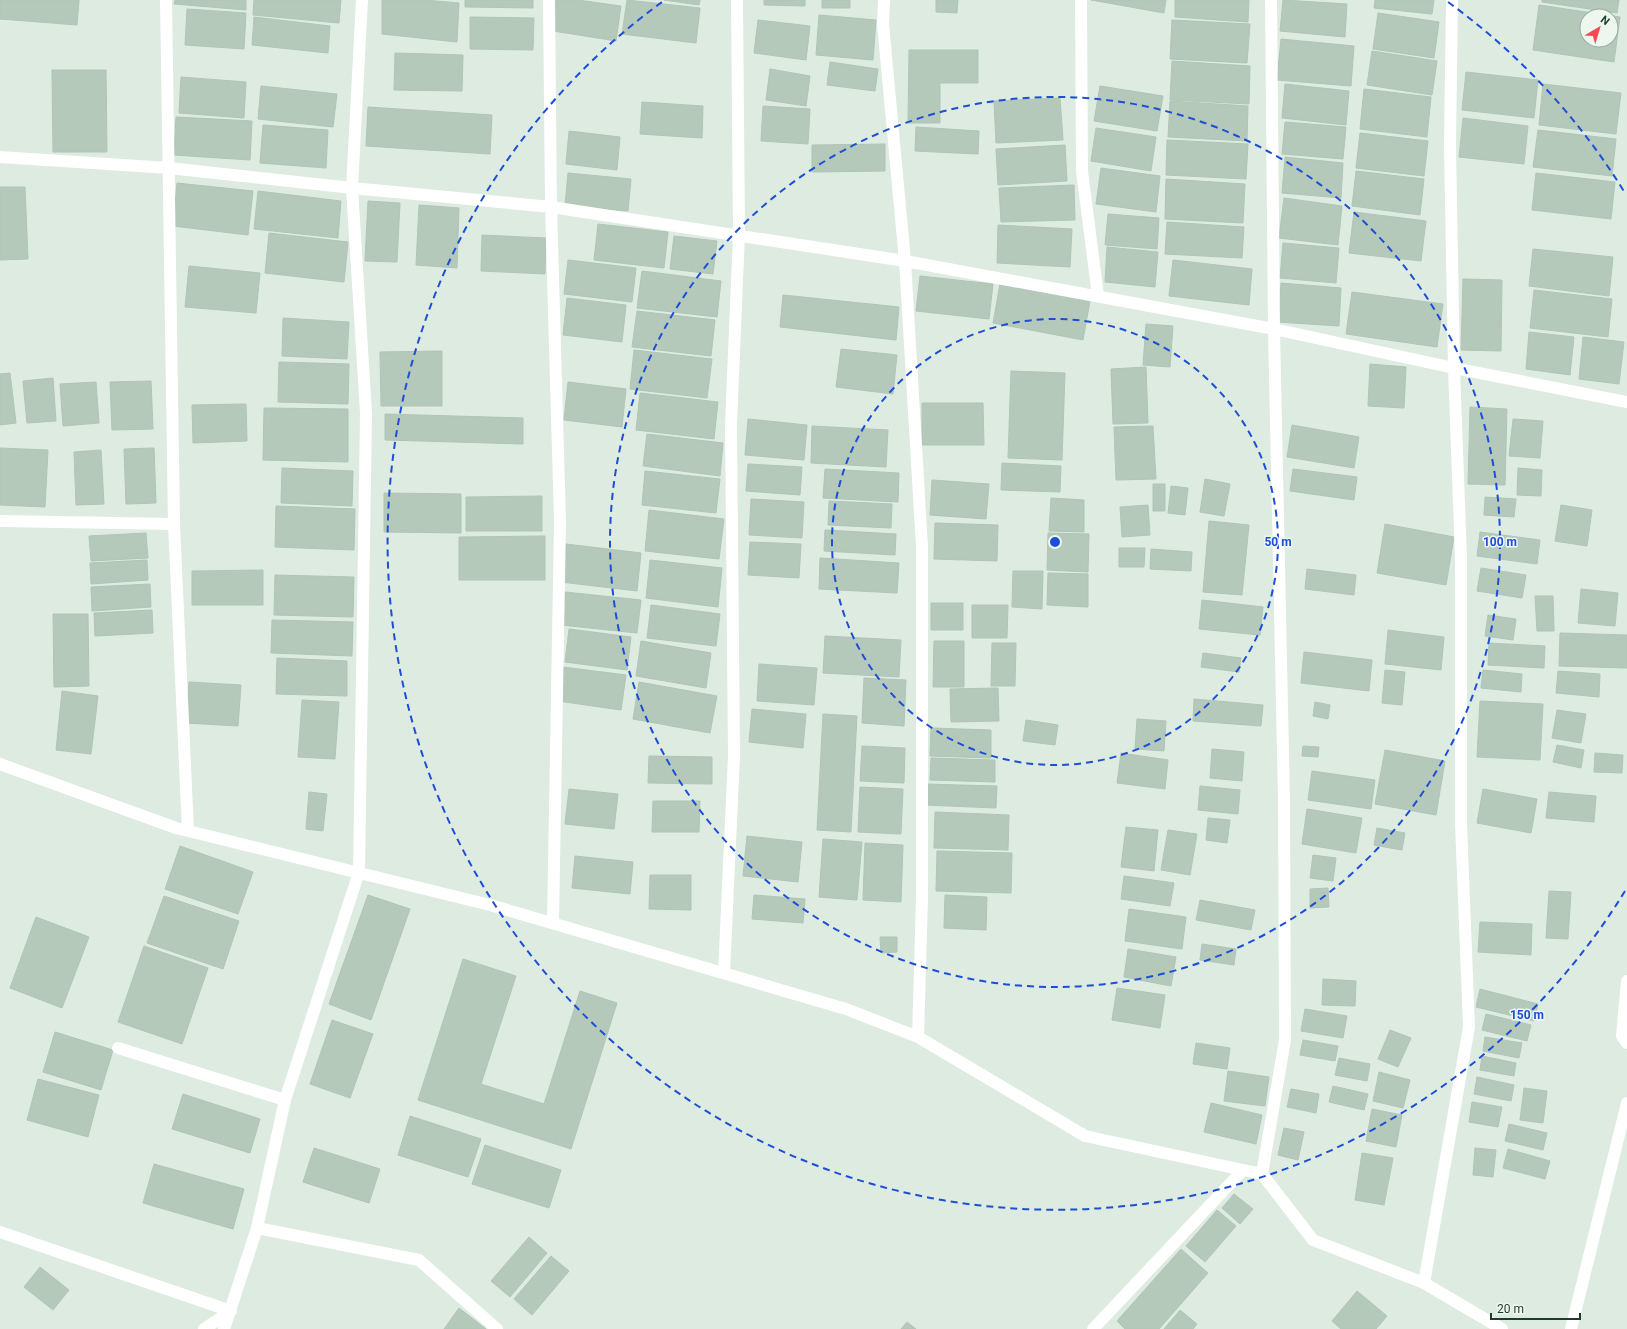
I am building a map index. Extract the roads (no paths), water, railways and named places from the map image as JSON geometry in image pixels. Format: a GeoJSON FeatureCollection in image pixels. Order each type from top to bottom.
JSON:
{"type":"FeatureCollection","features":[{"type":"Feature","properties":{"kind":"street"},"geometry":{"type":"LineString","coordinates":[[166,0],[174,524],[188,831]]}},
{"type":"Feature","properties":{"kind":"street"},"geometry":{"type":"LineString","coordinates":[[224,1329],[257,1228],[285,1100],[359,872],[366,413],[352,188],[362,0]]}},
{"type":"Feature","properties":{"kind":"street"},"geometry":{"type":"LineString","coordinates":[[549,0],[551,207],[560,522],[553,923]]}},
{"type":"Feature","properties":{"kind":"street"},"geometry":{"type":"LineString","coordinates":[[724,973],[734,756],[731,424],[739,234],[736,0]]}},
{"type":"Feature","properties":{"kind":"street"},"geometry":{"type":"LineString","coordinates":[[884,0],[883,24],[905,261],[922,546],[922,898],[918,1037]]}},
{"type":"Feature","properties":{"kind":"street"},"geometry":{"type":"LineString","coordinates":[[1081,0],[1082,171],[1098,296]]}},
{"type":"Feature","properties":{"kind":"street"},"geometry":{"type":"LineString","coordinates":[[1262,1174],[1285,1040],[1284,800],[1274,329],[1271,0]]}},
{"type":"Feature","properties":{"kind":"street"},"geometry":{"type":"LineString","coordinates":[[1424,1283],[1469,1027],[1461,824],[1461,558],[1454,368],[1450,146],[1452,0]]}},
{"type":"Feature","properties":{"kind":"street"},"geometry":{"type":"LineString","coordinates":[[0,157],[168,168],[352,188],[551,207],[739,234],[905,261],[1274,329],[1454,368],[1627,402]]}},
{"type":"Feature","properties":{"kind":"street"},"geometry":{"type":"LineString","coordinates":[[0,521],[174,524]]}},
{"type":"Feature","properties":{"kind":"street"},"geometry":{"type":"LineString","coordinates":[[0,764],[188,831],[490,905],[846,1009],[918,1037],[1084,1136],[1262,1174],[1313,1240],[1424,1283],[1502,1329]]}},
{"type":"Feature","properties":{"kind":"street"},"geometry":{"type":"LineString","coordinates":[[1627,981],[1622,1036],[1627,1043]]}},
{"type":"Feature","properties":{"kind":"street"},"geometry":{"type":"LineString","coordinates":[[118,1048],[285,1100]]}},
{"type":"Feature","properties":{"kind":"street"},"geometry":{"type":"LineString","coordinates":[[1571,1329],[1627,1103]]}},
{"type":"Feature","properties":{"kind":"street"},"geometry":{"type":"LineString","coordinates":[[1093,1329],[1243,1170]]}},
{"type":"Feature","properties":{"kind":"street"},"geometry":{"type":"LineString","coordinates":[[257,1228],[419,1260],[497,1329]]}},
{"type":"Feature","properties":{"kind":"street"},"geometry":{"type":"LineString","coordinates":[[0,1232],[231,1311]]}},
{"type":"Feature","properties":{"kind":"street"},"geometry":{"type":"LineString","coordinates":[[204,1329],[231,1311]]}}]}
